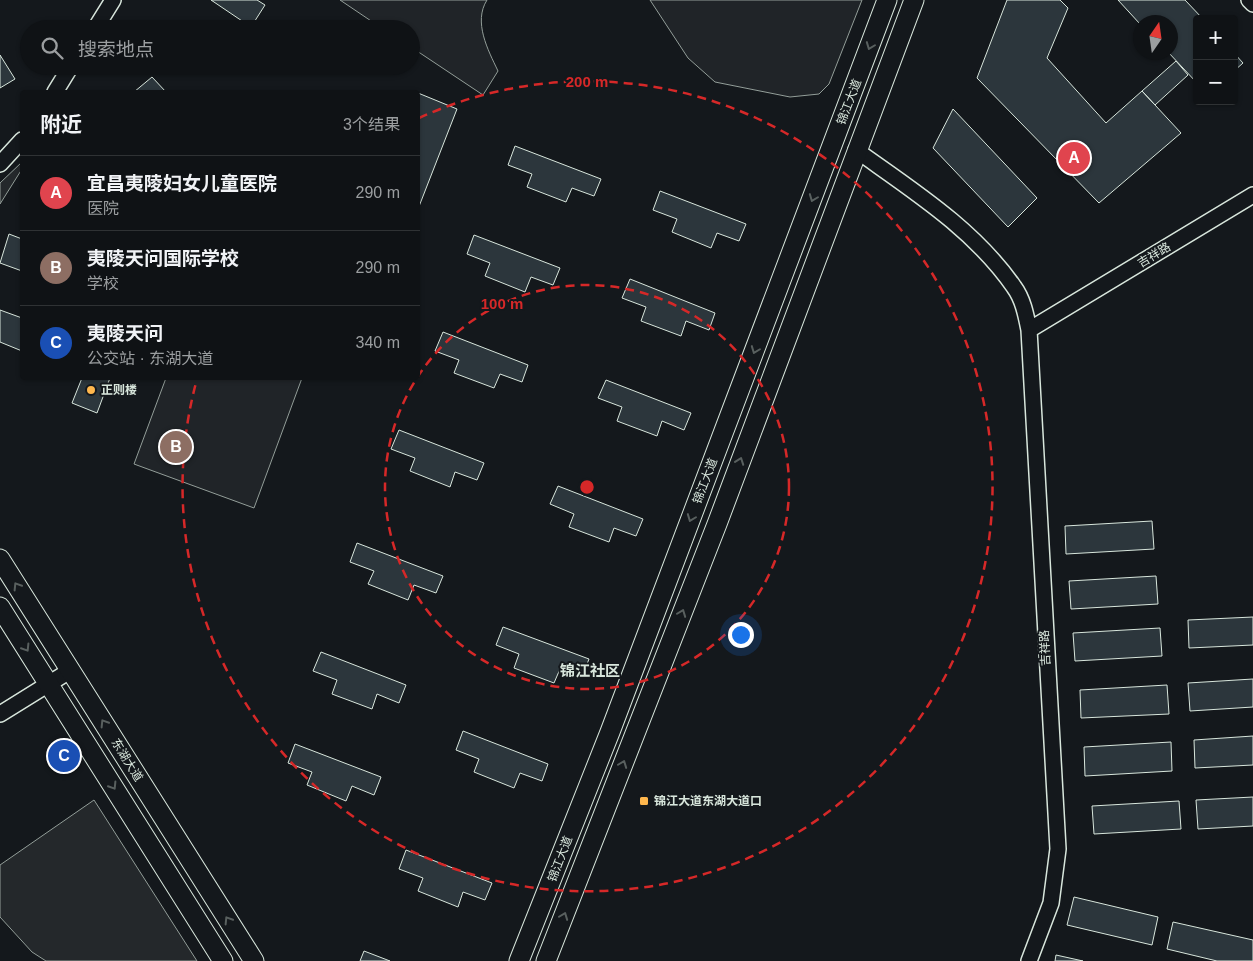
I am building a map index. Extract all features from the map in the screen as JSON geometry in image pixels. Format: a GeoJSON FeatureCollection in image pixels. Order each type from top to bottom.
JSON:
{"type":"FeatureCollection","features":[{"type":"Feature","properties":{"kind":"main road","name":"锦江大道"},"geometry":{"type":"LineString","coordinates":[[519,961],[610,732],[887,0]]}},
{"type":"Feature","properties":{"kind":"main road","name":"锦江大道"},"geometry":{"type":"LineString","coordinates":[[546,961],[717,524],[856,150],[914,0]]}},
{"type":"Feature","properties":{"kind":"main road","name":"东湖大道"},"geometry":{"type":"LineString","coordinates":[[0,559],[254,961]]}},
{"type":"Feature","properties":{"kind":"main road","name":"东湖大道"},"geometry":{"type":"LineString","coordinates":[[0,607],[223,961]]}},
{"type":"Feature","properties":{"kind":"street"},"geometry":{"type":"LineString","coordinates":[[101,20],[113,0]]}},
{"type":"Feature","properties":{"kind":"street"},"geometry":{"type":"LineString","coordinates":[[1249,0],[1253,4]]}},
{"type":"Feature","properties":{"kind":"street"},"geometry":{"type":"LineString","coordinates":[[56,90],[65,75]]}},
{"type":"Feature","properties":{"kind":"street"},"geometry":{"type":"LineString","coordinates":[[0,164],[20,142]]}},
{"type":"Feature","properties":{"kind":"street","name":"吉祥路"},"geometry":{"type":"LineString","coordinates":[[856,150],[930,203],[980,247],[1015,288],[1025,311],[1029,330],[1058,849],[1051,903],[1029,961]]}},
{"type":"Feature","properties":{"kind":"street","name":"吉祥路"},"geometry":{"type":"LineString","coordinates":[[1029,330],[1253,195]]}},
{"type":"Feature","properties":{"kind":"street"},"geometry":{"type":"LineString","coordinates":[[0,714],[71,670]]}},
{"type":"Feature","properties":{"kind":"shaded area"},"geometry":{"type":"Polygon","coordinates":[[[340,0],[487,0],[481,17],[483,36],[498,71],[483,95],[420,53],[420,20],[370,20],[340,0]]]}},
{"type":"Feature","properties":{"kind":"shaded area"},"geometry":{"type":"Polygon","coordinates":[[[650,0],[862,0],[829,84],[819,94],[790,97],[715,82],[688,58],[650,0]]]}},
{"type":"Feature","properties":{"kind":"shaded area"},"geometry":{"type":"Polygon","coordinates":[[[20,164],[20,172],[0,204],[0,183],[20,164]]]}},
{"type":"Feature","properties":{"kind":"shaded area"},"geometry":{"type":"Polygon","coordinates":[[[165,380],[301,380],[254,508],[134,464],[165,380]]]}},
{"type":"Feature","properties":{"kind":"shaded area"},"geometry":{"type":"Polygon","coordinates":[[[94,800],[197,961],[46,961],[32,952],[0,917],[0,865],[94,800]]]}},
{"type":"Feature","properties":{"kind":"building"},"geometry":{"type":"Polygon","coordinates":[[[211,0],[257,0],[265,5],[255,20],[241,20],[211,0]]]}},
{"type":"Feature","properties":{"kind":"building"},"geometry":{"type":"Polygon","coordinates":[[[1007,0],[1060,0],[1068,8],[1047,58],[1106,123],[1142,91],[1181,133],[1099,203],[977,78],[1007,0]]]}},
{"type":"Feature","properties":{"kind":"building"},"geometry":{"type":"Polygon","coordinates":[[[1118,0],[1185,0],[1199,15],[1193,15],[1193,79],[1175,60],[1178,60],[1178,15],[1133,16],[1118,0]]]}},
{"type":"Feature","properties":{"kind":"building"},"geometry":{"type":"Polygon","coordinates":[[[0,55],[15,79],[0,88],[0,55]]]}},
{"type":"Feature","properties":{"kind":"building"},"geometry":{"type":"Polygon","coordinates":[[[1238,57],[1243,63],[1238,67],[1238,57]]]}},
{"type":"Feature","properties":{"kind":"building"},"geometry":{"type":"Polygon","coordinates":[[[1176,61],[1188,75],[1155,105],[1142,91],[1176,61]]]}},
{"type":"Feature","properties":{"kind":"building"},"geometry":{"type":"Polygon","coordinates":[[[152,77],[164,90],[136,90],[152,77]]]}},
{"type":"Feature","properties":{"kind":"building"},"geometry":{"type":"Polygon","coordinates":[[[420,94],[457,109],[420,204],[420,94]]]}},
{"type":"Feature","properties":{"kind":"building"},"geometry":{"type":"Polygon","coordinates":[[[953,109],[1037,198],[1008,227],[933,148],[953,109]]]}},
{"type":"Feature","properties":{"kind":"building"},"geometry":{"type":"Polygon","coordinates":[[[515,146],[601,179],[594,196],[572,188],[566,202],[527,187],[532,174],[508,165],[515,146]]]}},
{"type":"Feature","properties":{"kind":"building"},"geometry":{"type":"Polygon","coordinates":[[[660,191],[746,224],[739,241],[717,233],[711,248],[672,232],[677,219],[653,210],[660,191]]]}},
{"type":"Feature","properties":{"kind":"building"},"geometry":{"type":"Polygon","coordinates":[[[9,234],[20,238],[20,270],[0,263],[9,234]]]}},
{"type":"Feature","properties":{"kind":"building"},"geometry":{"type":"Polygon","coordinates":[[[474,235],[560,268],[553,285],[531,277],[525,292],[485,276],[490,263],[467,254],[474,235]]]}},
{"type":"Feature","properties":{"kind":"building"},"geometry":{"type":"Polygon","coordinates":[[[630,279],[715,313],[709,330],[686,321],[681,336],[641,321],[646,307],[622,298],[630,279]]]}},
{"type":"Feature","properties":{"kind":"building"},"geometry":{"type":"Polygon","coordinates":[[[0,310],[20,317],[20,350],[0,342],[0,310]]]}},
{"type":"Feature","properties":{"kind":"building"},"geometry":{"type":"Polygon","coordinates":[[[443,332],[528,365],[522,382],[500,374],[494,388],[454,373],[459,360],[435,351],[443,332]]]}},
{"type":"Feature","properties":{"kind":"building","name":"正则楼"},"geometry":{"type":"Polygon","coordinates":[[[81,380],[109,380],[97,413],[72,403],[81,380]]]}},
{"type":"Feature","properties":{"kind":"building"},"geometry":{"type":"Polygon","coordinates":[[[606,380],[691,413],[684,430],[662,421],[657,436],[617,421],[622,407],[598,398],[606,380]]]}},
{"type":"Feature","properties":{"kind":"building"},"geometry":{"type":"Polygon","coordinates":[[[399,430],[484,463],[477,480],[455,472],[450,487],[410,471],[415,458],[391,449],[399,430]]]}},
{"type":"Feature","properties":{"kind":"building"},"geometry":{"type":"Polygon","coordinates":[[[558,486],[643,519],[636,536],[614,528],[609,542],[569,527],[574,514],[550,504],[558,486]]]}},
{"type":"Feature","properties":{"kind":"building"},"geometry":{"type":"Polygon","coordinates":[[[1152,521],[1154,549],[1066,554],[1065,526],[1152,521]]]}},
{"type":"Feature","properties":{"kind":"building"},"geometry":{"type":"Polygon","coordinates":[[[357,543],[443,576],[436,593],[414,585],[408,600],[368,584],[374,571],[350,562],[357,543]]]}},
{"type":"Feature","properties":{"kind":"building"},"geometry":{"type":"Polygon","coordinates":[[[1156,576],[1158,604],[1071,609],[1069,581],[1156,576]]]}},
{"type":"Feature","properties":{"kind":"building"},"geometry":{"type":"Polygon","coordinates":[[[1253,617],[1253,645],[1189,648],[1188,620],[1253,617]]]}},
{"type":"Feature","properties":{"kind":"building"},"geometry":{"type":"Polygon","coordinates":[[[503,627],[589,659],[582,677],[560,669],[554,683],[514,668],[519,654],[496,645],[503,627]]]}},
{"type":"Feature","properties":{"kind":"building"},"geometry":{"type":"Polygon","coordinates":[[[1160,628],[1162,656],[1075,661],[1073,633],[1160,628]]]}},
{"type":"Feature","properties":{"kind":"building"},"geometry":{"type":"Polygon","coordinates":[[[321,652],[406,685],[399,703],[377,694],[372,709],[332,694],[337,680],[313,671],[321,652]]]}},
{"type":"Feature","properties":{"kind":"building"},"geometry":{"type":"Polygon","coordinates":[[[1253,679],[1253,707],[1190,711],[1188,683],[1253,679]]]}},
{"type":"Feature","properties":{"kind":"building"},"geometry":{"type":"Polygon","coordinates":[[[1167,685],[1169,714],[1081,718],[1080,690],[1167,685]]]}},
{"type":"Feature","properties":{"kind":"building"},"geometry":{"type":"Polygon","coordinates":[[[463,731],[548,764],[542,781],[520,773],[514,788],[474,772],[479,759],[456,750],[463,731]]]}},
{"type":"Feature","properties":{"kind":"building"},"geometry":{"type":"Polygon","coordinates":[[[1253,736],[1253,765],[1195,768],[1194,740],[1253,736]]]}},
{"type":"Feature","properties":{"kind":"building"},"geometry":{"type":"Polygon","coordinates":[[[1171,742],[1172,771],[1085,776],[1084,747],[1171,742]]]}},
{"type":"Feature","properties":{"kind":"building"},"geometry":{"type":"Polygon","coordinates":[[[295,744],[381,777],[374,795],[352,786],[346,801],[307,785],[312,772],[288,763],[295,744]]]}},
{"type":"Feature","properties":{"kind":"building"},"geometry":{"type":"Polygon","coordinates":[[[1253,797],[1253,826],[1198,829],[1196,800],[1253,797]]]}},
{"type":"Feature","properties":{"kind":"building"},"geometry":{"type":"Polygon","coordinates":[[[1179,801],[1181,829],[1094,834],[1092,806],[1179,801]]]}},
{"type":"Feature","properties":{"kind":"building"},"geometry":{"type":"Polygon","coordinates":[[[406,850],[492,883],[485,900],[463,892],[458,907],[418,891],[423,878],[399,869],[406,850]]]}},
{"type":"Feature","properties":{"kind":"building"},"geometry":{"type":"Polygon","coordinates":[[[1074,897],[1158,917],[1152,945],[1067,925],[1074,897]]]}},
{"type":"Feature","properties":{"kind":"building"},"geometry":{"type":"Polygon","coordinates":[[[1173,922],[1253,940],[1253,961],[1217,961],[1167,949],[1173,922]]]}},
{"type":"Feature","properties":{"kind":"building"},"geometry":{"type":"Polygon","coordinates":[[[364,951],[390,961],[360,961],[364,951]]]}},
{"type":"Feature","properties":{"kind":"building"},"geometry":{"type":"Polygon","coordinates":[[[1056,955],[1083,961],[1055,961],[1056,955]]]}},
{"type":"Feature","properties":{"kind":"place","name":"宜昌夷陵妇女儿童医院"},"geometry":{"type":"Point","coordinates":[1074,158]}},
{"type":"Feature","properties":{"kind":"place","name":"正则楼"},"geometry":{"type":"Point","coordinates":[91,390]}},
{"type":"Feature","properties":{"kind":"place","name":"夷陵天问国际学校"},"geometry":{"type":"Point","coordinates":[176,447]}},
{"type":"Feature","properties":{"kind":"place","name":"夷陵天问"},"geometry":{"type":"Point","coordinates":[64,756]}},
{"type":"Feature","properties":{"kind":"place","name":"锦江大道东湖大道口"},"geometry":{"type":"Point","coordinates":[644,801]}},
{"type":"Feature","properties":{"kind":"district","name":"锦江社区"},"geometry":{"type":"Point","coordinates":[590,670]}}]}
